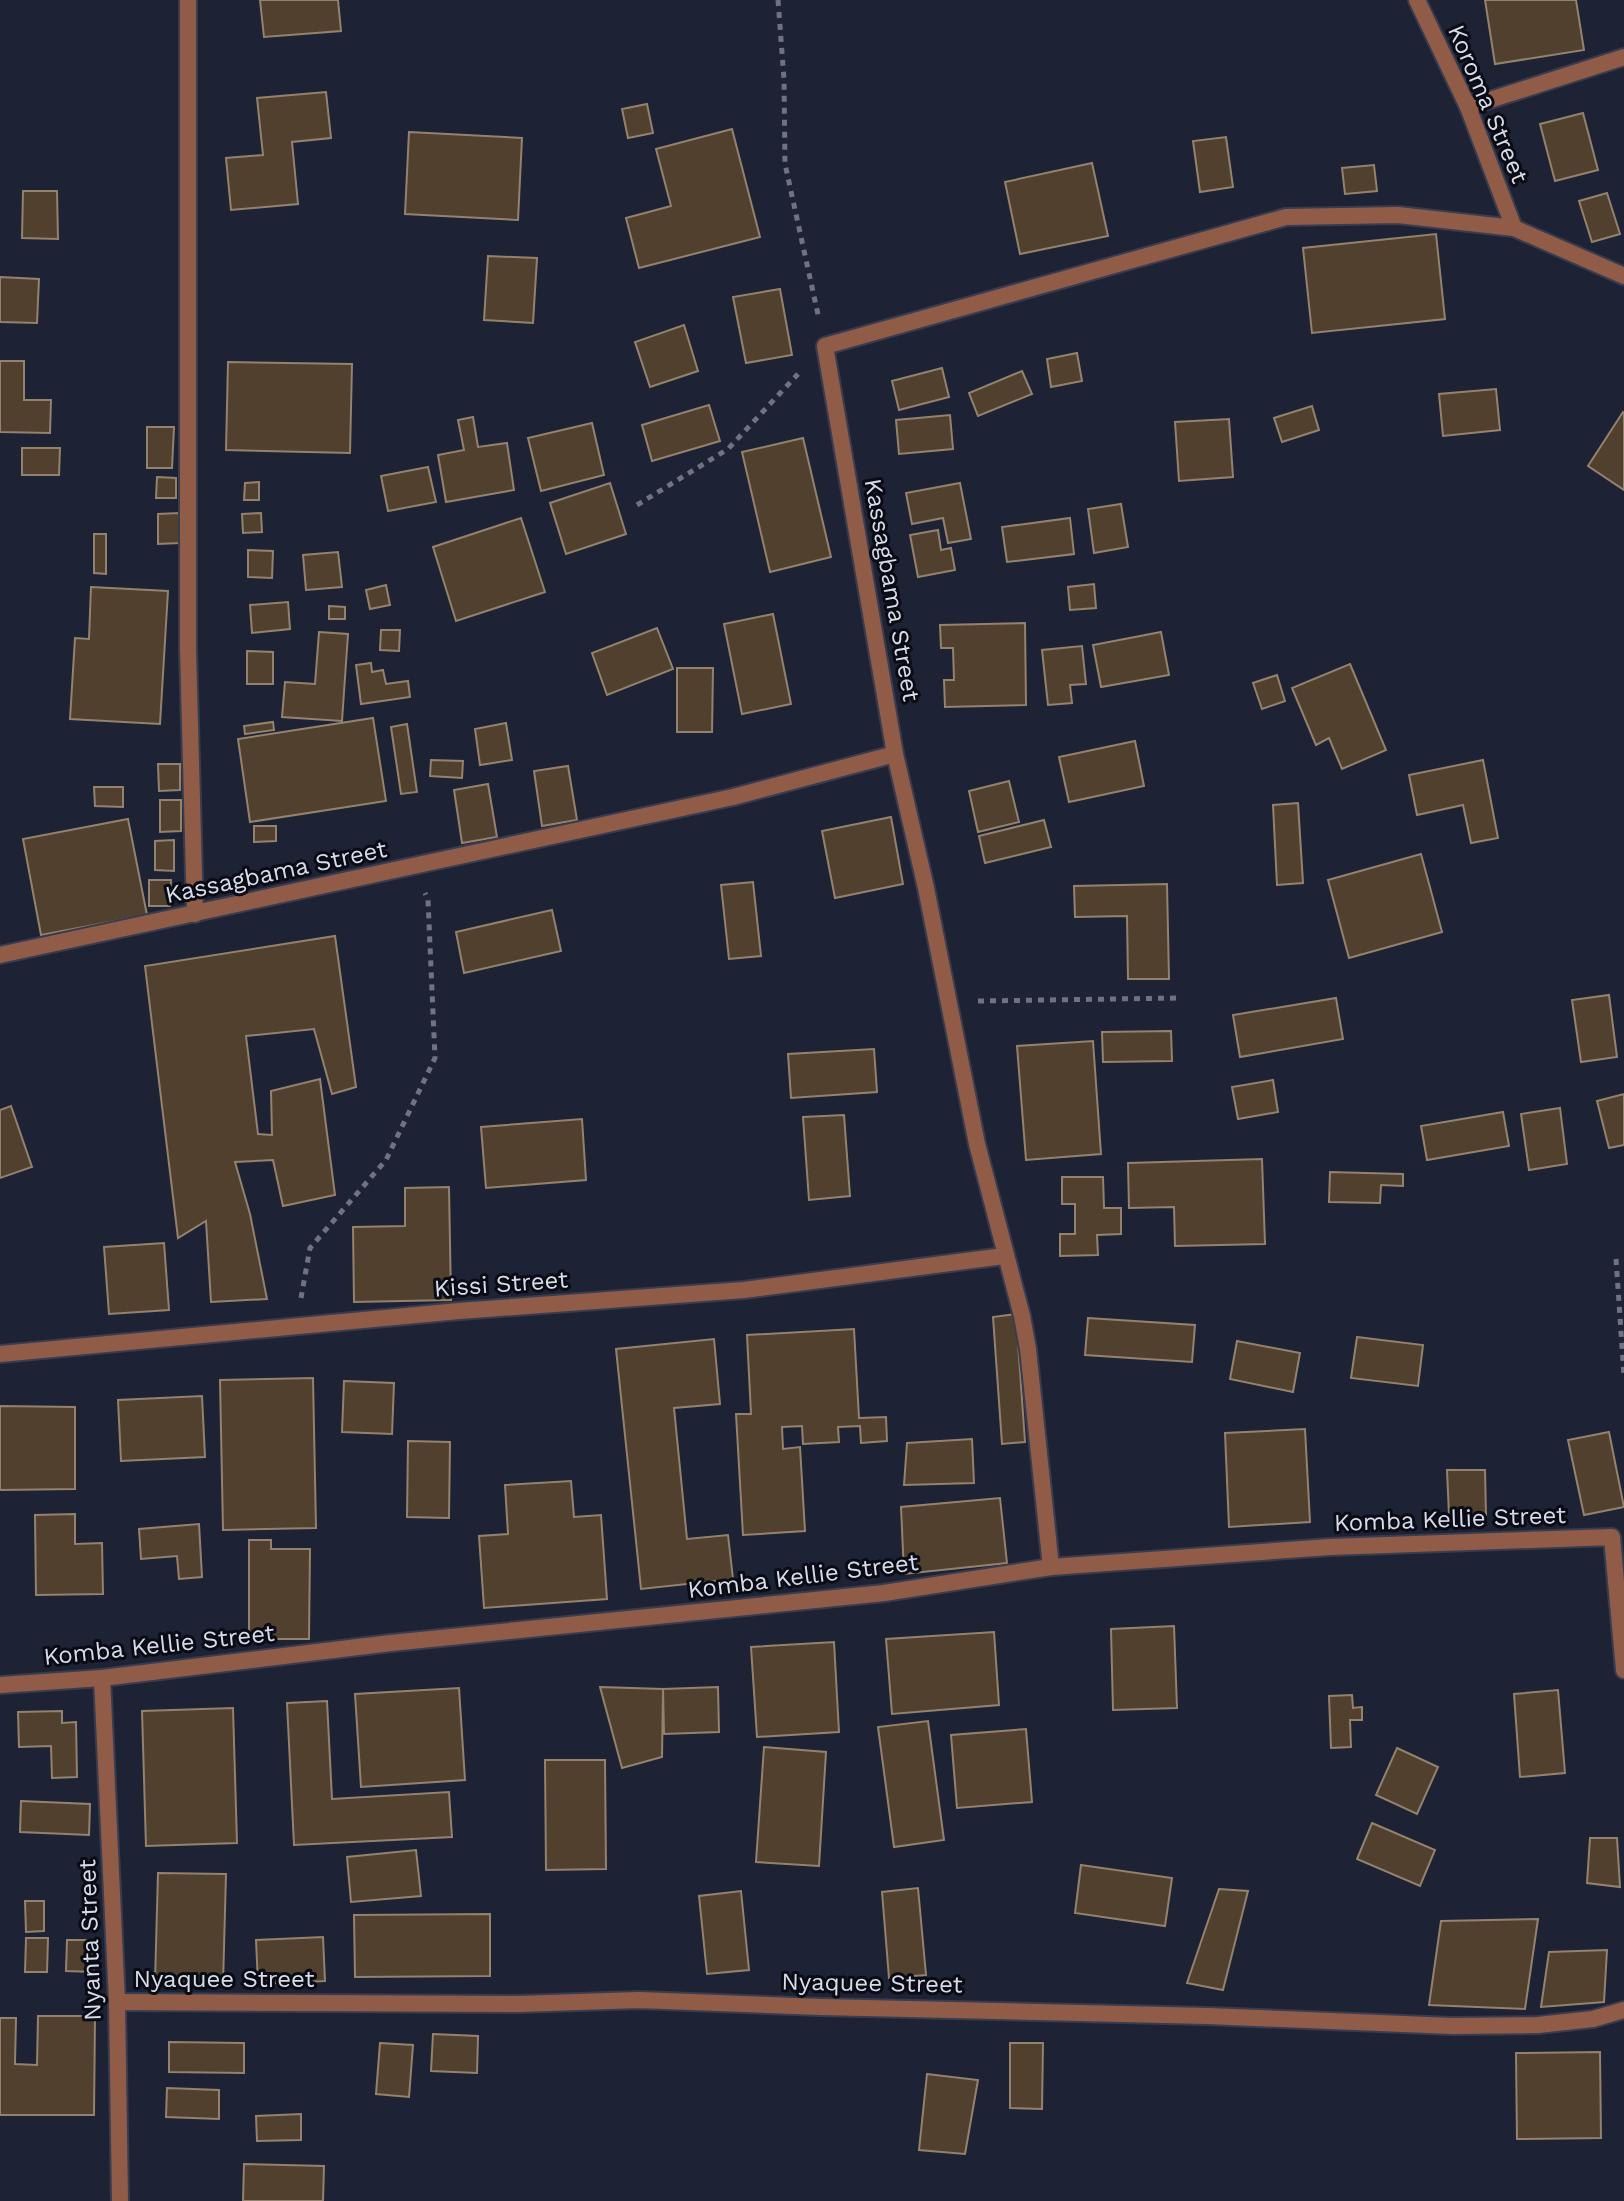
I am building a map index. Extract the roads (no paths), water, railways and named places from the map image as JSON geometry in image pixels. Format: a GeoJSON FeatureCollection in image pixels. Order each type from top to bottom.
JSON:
{"type":"FeatureCollection","features":[{"type":"Feature","properties":{"kind":"street"},"geometry":{"type":"LineString","coordinates":[[188,0],[188,649],[195,914]]}},
{"type":"Feature","properties":{"kind":"street","name":"Koroma Street"},"geometry":{"type":"LineString","coordinates":[[1417,0],[1468,107],[1514,228]]}},
{"type":"Feature","properties":{"kind":"street"},"geometry":{"type":"LineString","coordinates":[[1468,107],[1624,57]]}},
{"type":"Feature","properties":{"kind":"street","name":"Kassagbama Street"},"geometry":{"type":"LineString","coordinates":[[0,955],[733,797],[895,754],[825,346],[1286,217],[1398,215],[1514,228]]}},
{"type":"Feature","properties":{"kind":"street"},"geometry":{"type":"LineString","coordinates":[[1514,228],[1624,276]]}},
{"type":"Feature","properties":{"kind":"street"},"geometry":{"type":"LineString","coordinates":[[895,754],[977,1144],[1022,1316],[1051,1567]]}},
{"type":"Feature","properties":{"kind":"street","name":"Kissi Street"},"geometry":{"type":"LineString","coordinates":[[0,1354],[459,1311],[744,1290],[1004,1256]]}},
{"type":"Feature","properties":{"kind":"street","name":"Komba Kellie Street"},"geometry":{"type":"LineString","coordinates":[[0,1685],[102,1678],[391,1643],[884,1593],[1051,1567],[1330,1547],[1612,1537],[1624,1670]]}},
{"type":"Feature","properties":{"kind":"street","name":"Nyanta Street"},"geometry":{"type":"LineString","coordinates":[[102,1678],[117,2002],[120,2201]]}},
{"type":"Feature","properties":{"kind":"street","name":"Nyaquee Street"},"geometry":{"type":"LineString","coordinates":[[117,2002],[518,2004],[639,2000],[1452,2026],[1538,2025],[1593,2019],[1624,2010]]}}]}
